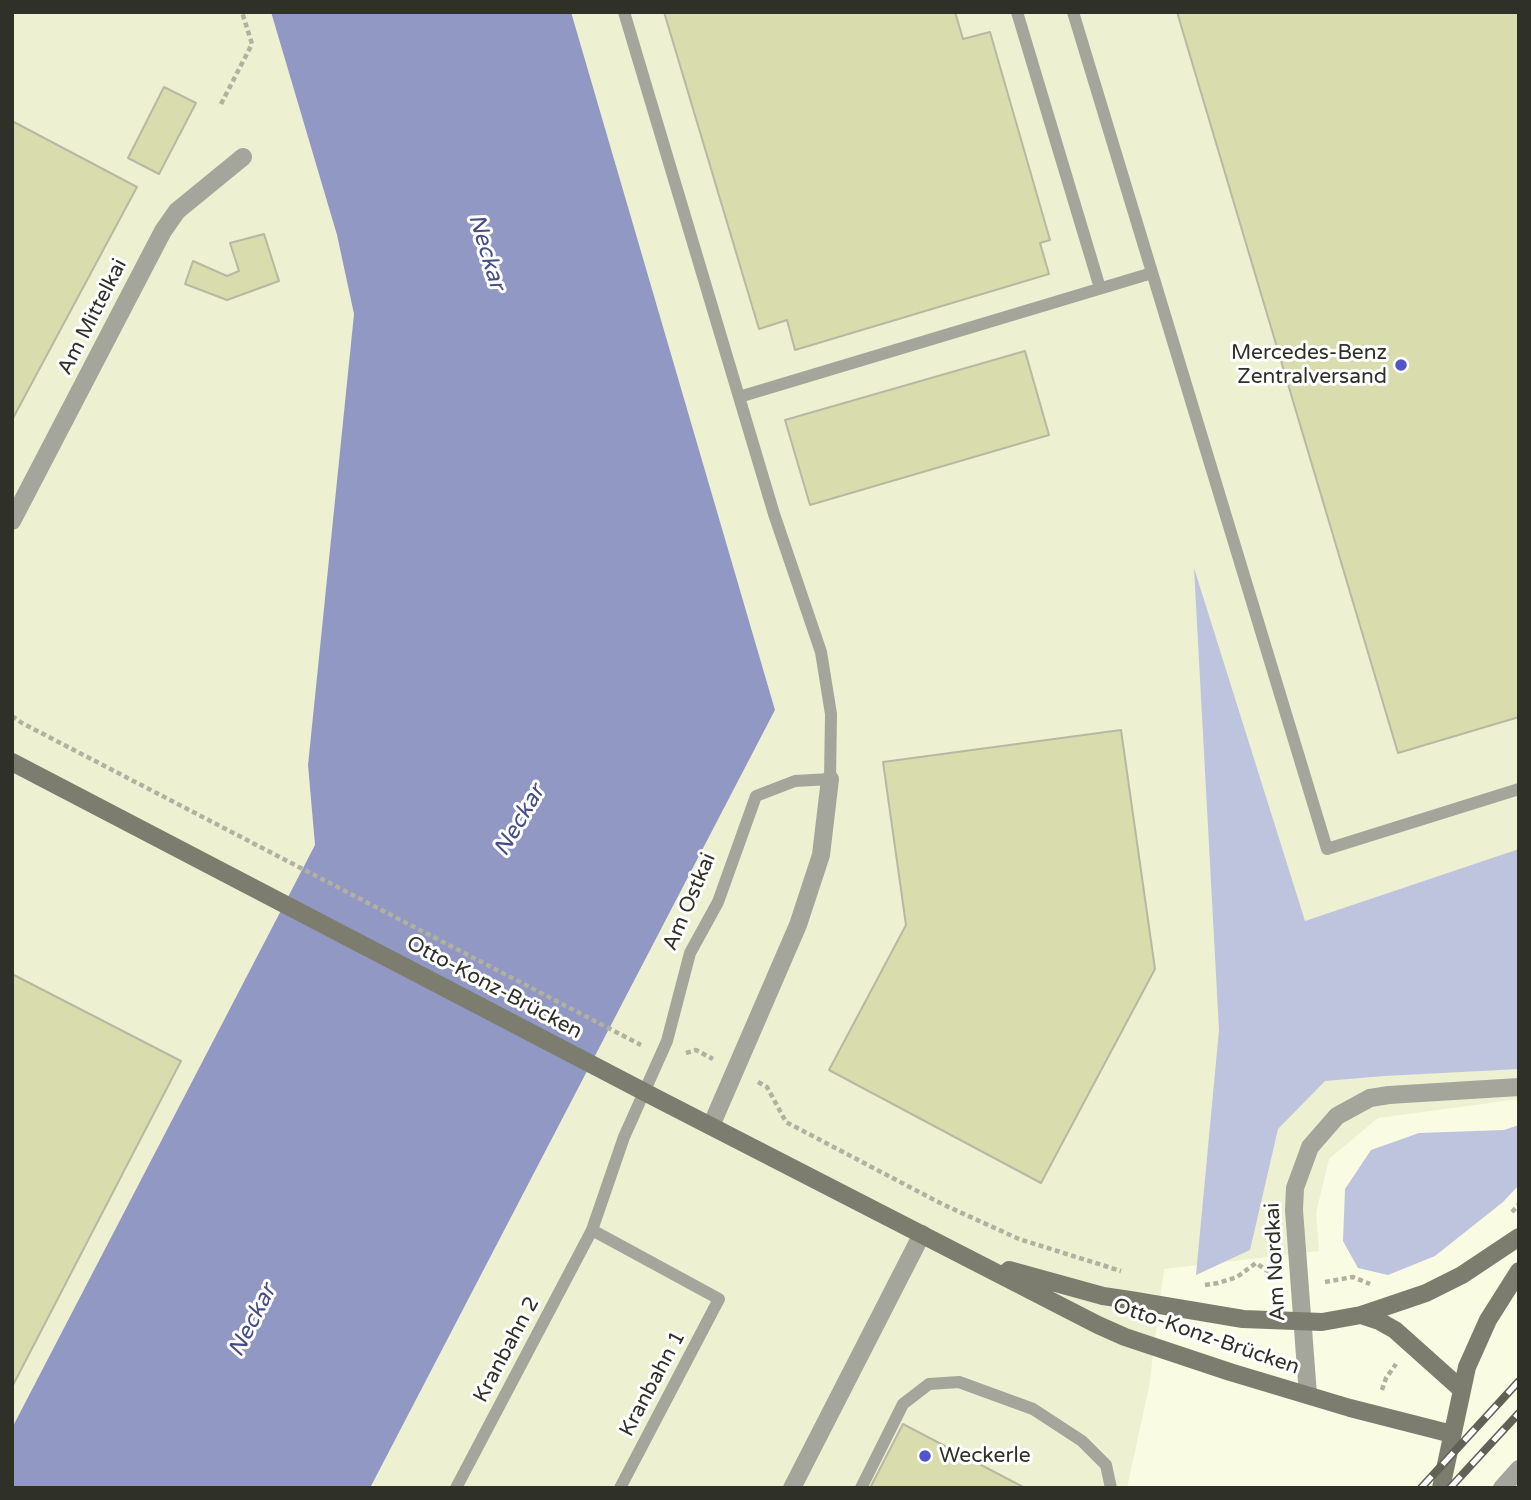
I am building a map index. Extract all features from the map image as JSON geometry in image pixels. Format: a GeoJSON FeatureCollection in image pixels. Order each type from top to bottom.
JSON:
{"type":"FeatureCollection","features":[{"type":"Feature","properties":{"kind":"main road","name":"Otto-Konz-Brücken"},"geometry":{"type":"LineString","coordinates":[[12,762],[658,1099],[1125,1337],[1308,1395],[1452,1434]]}},
{"type":"Feature","properties":{"kind":"main road","name":"Otto-Konz-Brücken"},"geometry":{"type":"LineString","coordinates":[[956,1251],[1029,1276],[1102,1296],[1243,1319],[1322,1322],[1361,1315],[1426,1293],[1462,1275],[1519,1237]]}},
{"type":"Feature","properties":{"kind":"main road"},"geometry":{"type":"LineString","coordinates":[[1441,1488],[1467,1367],[1488,1320],[1519,1271]]}},
{"type":"Feature","properties":{"kind":"main road"},"geometry":{"type":"LineString","coordinates":[[1361,1315],[1395,1330],[1461,1390]]}},
{"type":"Feature","properties":{"kind":"street","name":"Am Mittelkai"},"geometry":{"type":"LineString","coordinates":[[12,521],[163,231],[177,211],[193,196],[243,157]]}},
{"type":"Feature","properties":{"kind":"street"},"geometry":{"type":"LineString","coordinates":[[711,1126],[798,925],[821,855],[830,779]]}},
{"type":"Feature","properties":{"kind":"street","name":"Am Nordkai"},"geometry":{"type":"LineString","coordinates":[[1308,1395],[1294,1210],[1295,1188],[1310,1147],[1337,1116],[1370,1098],[1519,1087]]}},
{"type":"Feature","properties":{"kind":"street"},"geometry":{"type":"LineString","coordinates":[[792,1488],[922,1234]]}},
{"type":"Feature","properties":{"kind":"street"},"geometry":{"type":"LineString","coordinates":[[1502,1488],[1519,1469]]}},
{"type":"Feature","properties":{"kind":"lane"},"geometry":{"type":"LineString","coordinates":[[624,12],[774,514],[821,652],[831,714],[830,779]]}},
{"type":"Feature","properties":{"kind":"lane"},"geometry":{"type":"LineString","coordinates":[[1017,12],[1100,288]]}},
{"type":"Feature","properties":{"kind":"lane"},"geometry":{"type":"LineString","coordinates":[[1073,12],[1327,849],[1519,789]]}},
{"type":"Feature","properties":{"kind":"lane"},"geometry":{"type":"LineString","coordinates":[[739,397],[1152,273]]}},
{"type":"Feature","properties":{"kind":"lane","name":"Am Ostkai"},"geometry":{"type":"LineString","coordinates":[[592,1230],[624,1138],[667,1041],[690,953],[718,902],[756,796],[795,781],[830,779]]}},
{"type":"Feature","properties":{"kind":"lane","name":"Kranbahn 1"},"geometry":{"type":"LineString","coordinates":[[592,1230],[719,1299],[620,1488]]}},
{"type":"Feature","properties":{"kind":"lane","name":"Kranbahn 2"},"geometry":{"type":"LineString","coordinates":[[456,1488],[592,1230]]}},
{"type":"Feature","properties":{"kind":"lane"},"geometry":{"type":"LineString","coordinates":[[860,1488],[903,1405],[929,1384],[959,1382],[1033,1409],[1082,1441],[1106,1465],[1111,1488]]}},
{"type":"Feature","properties":{"kind":"path"},"geometry":{"type":"LineString","coordinates":[[220,104],[252,44],[243,12]]}},
{"type":"Feature","properties":{"kind":"path"},"geometry":{"type":"LineString","coordinates":[[12,716],[641,1045]]}},
{"type":"Feature","properties":{"kind":"path"},"geometry":{"type":"LineString","coordinates":[[680,1055],[695,1050],[767,1087],[786,1122],[942,1204],[1019,1239],[1134,1275]]}},
{"type":"Feature","properties":{"kind":"path"},"geometry":{"type":"LineString","coordinates":[[1510,1214],[1519,1204]]}},
{"type":"Feature","properties":{"kind":"path"},"geometry":{"type":"LineString","coordinates":[[1205,1285],[1237,1277],[1256,1263],[1289,1285],[1300,1287],[1353,1277],[1369,1284],[1377,1284]]}},
{"type":"Feature","properties":{"kind":"shaded area"},"geometry":{"type":"Polygon","coordinates":[[[12,12],[271,12],[337,235],[354,314],[308,765],[315,845],[12,1428],[12,12]]]}},
{"type":"Feature","properties":{"kind":"shaded area"},"geometry":{"type":"Polygon","coordinates":[[[571,12],[1519,12],[1519,1099],[1378,1118],[1329,1159],[1316,1213],[1319,1251],[1164,1269],[1149,1387],[1127,1488],[370,1488],[775,710],[571,12]]]}},
{"type":"Feature","properties":{"kind":"shaded area"},"geometry":{"type":"Polygon","coordinates":[[[1194,568],[1305,921],[1519,849],[1519,1069],[1325,1081],[1278,1129],[1250,1250],[1196,1275],[1219,1030],[1194,568]]]}},
{"type":"Feature","properties":{"kind":"shaded area"},"geometry":{"type":"Polygon","coordinates":[[[1519,1125],[1519,1185],[1503,1202],[1435,1256],[1388,1275],[1358,1268],[1343,1241],[1345,1189],[1371,1150],[1419,1133],[1504,1130],[1519,1125]]]}},
{"type":"Feature","properties":{"kind":"water","name":"Neckar"},"geometry":{"type":"Polygon","coordinates":[[[271,12],[571,12],[775,710],[370,1488],[12,1488],[12,1428],[315,845],[308,765],[354,314],[337,235],[271,12]]]}},
{"type":"Feature","properties":{"kind":"building"},"geometry":{"type":"Polygon","coordinates":[[[664,12],[955,12],[963,39],[990,32],[1050,240],[1040,243],[1049,274],[795,350],[787,320],[759,329],[664,12]]]}},
{"type":"Feature","properties":{"kind":"building","name":"Mercedes-Benz Zentralversand"},"geometry":{"type":"Polygon","coordinates":[[[1177,12],[1519,12],[1519,717],[1398,753],[1177,12]]]}},
{"type":"Feature","properties":{"kind":"building"},"geometry":{"type":"Polygon","coordinates":[[[164,87],[196,103],[159,174],[128,158],[164,87]]]}},
{"type":"Feature","properties":{"kind":"building"},"geometry":{"type":"Polygon","coordinates":[[[12,121],[137,187],[12,420],[12,121]]]}},
{"type":"Feature","properties":{"kind":"building"},"geometry":{"type":"Polygon","coordinates":[[[264,234],[279,281],[227,300],[185,284],[193,261],[227,276],[239,271],[230,243],[264,234]]]}},
{"type":"Feature","properties":{"kind":"building"},"geometry":{"type":"Polygon","coordinates":[[[1025,351],[1049,435],[810,505],[785,420],[1025,351]]]}},
{"type":"Feature","properties":{"kind":"building"},"geometry":{"type":"Polygon","coordinates":[[[1121,730],[1155,969],[1041,1183],[829,1070],[906,925],[883,762],[1121,730]]]}},
{"type":"Feature","properties":{"kind":"building"},"geometry":{"type":"Polygon","coordinates":[[[12,974],[181,1061],[12,1387],[12,974]]]}},
{"type":"Feature","properties":{"kind":"building","name":"Weckerle"},"geometry":{"type":"Polygon","coordinates":[[[903,1424],[1025,1488],[870,1488],[903,1424]]]}},
{"type":"Feature","properties":{"kind":"railway"},"geometry":{"type":"LineString","coordinates":[[1421,1488],[1519,1381]]}},
{"type":"Feature","properties":{"kind":"railway"},"geometry":{"type":"LineString","coordinates":[[1450,1488],[1519,1413]]}},
{"type":"Feature","properties":{"kind":"place","name":"Mercedes-Benz Zentralversand"},"geometry":{"type":"Point","coordinates":[1401,365]}},
{"type":"Feature","properties":{"kind":"place","name":"Weckerle"},"geometry":{"type":"Point","coordinates":[925,1456]}}]}
